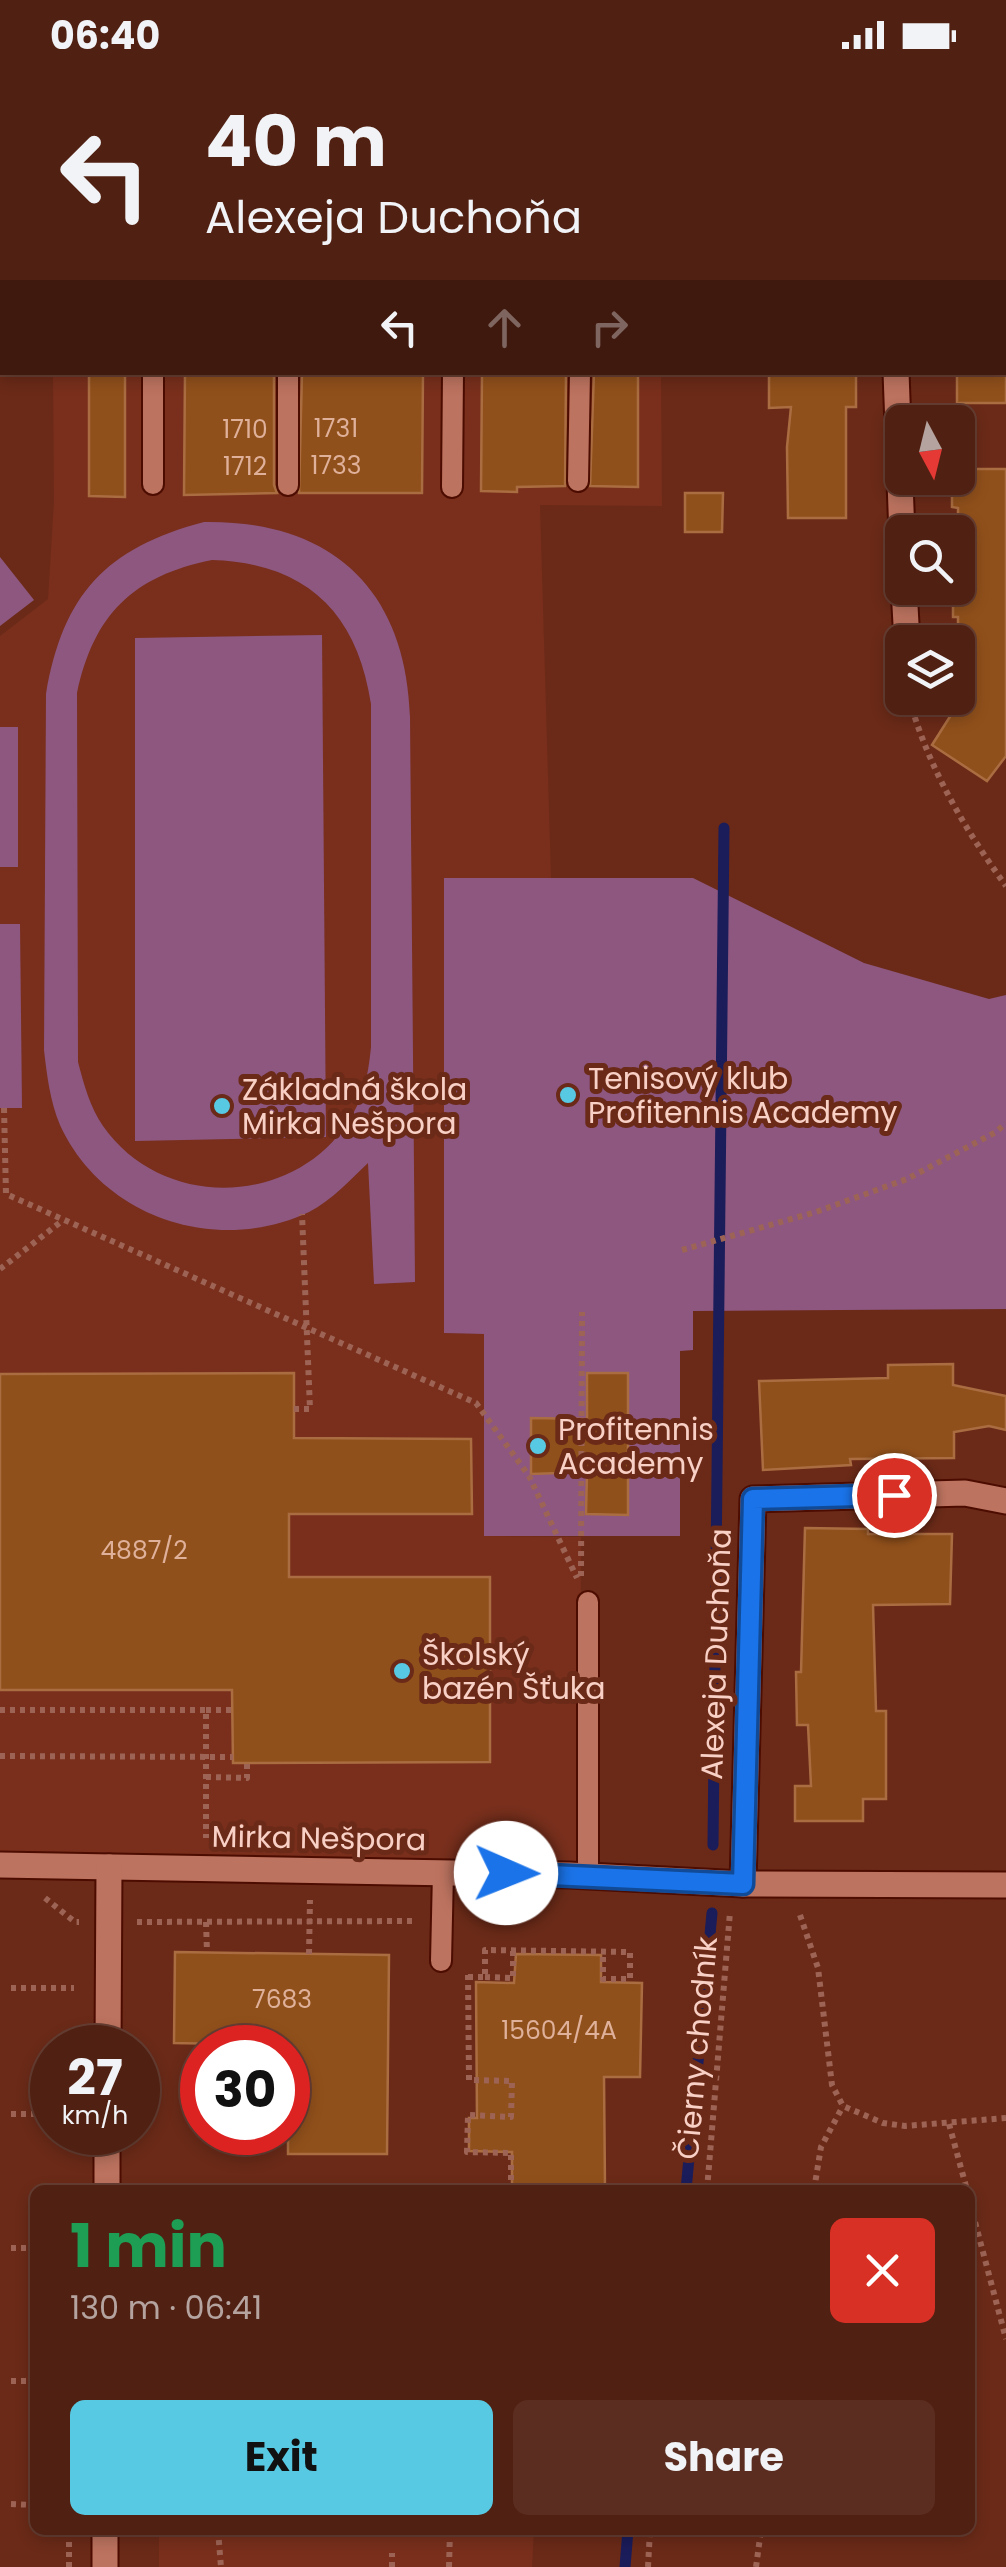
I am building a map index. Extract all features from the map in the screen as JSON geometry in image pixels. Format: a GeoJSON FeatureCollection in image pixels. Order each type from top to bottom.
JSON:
{"type":"FeatureCollection","features":[{"type":"Feature","properties":{"kind":"street"},"geometry":{"type":"LineString","coordinates":[[896,375],[901,515]]}},
{"type":"Feature","properties":{"kind":"street","name":"Alexeja Duchoňa"},"geometry":{"type":"LineString","coordinates":[[743,1884],[753,1499],[965,1493],[1006,1500]]}},
{"type":"Feature","properties":{"kind":"street","name":"Mirka Nešpora"},"geometry":{"type":"LineString","coordinates":[[0,1864],[443,1872],[743,1884],[1006,1885]]}},
{"type":"Feature","properties":{"kind":"street"},"geometry":{"type":"LineString","coordinates":[[108,2025],[109,1866]]}},
{"type":"Feature","properties":{"kind":"street"},"geometry":{"type":"LineString","coordinates":[[107,2185],[108,2155]]}},
{"type":"Feature","properties":{"kind":"street"},"geometry":{"type":"LineString","coordinates":[[105,2535],[105,2567]]}},
{"type":"Feature","properties":{"kind":"lane"},"geometry":{"type":"LineString","coordinates":[[153,375],[153,484]]}},
{"type":"Feature","properties":{"kind":"lane"},"geometry":{"type":"LineString","coordinates":[[288,375],[288,485]]}},
{"type":"Feature","properties":{"kind":"lane"},"geometry":{"type":"LineString","coordinates":[[452,486],[453,375]]}},
{"type":"Feature","properties":{"kind":"lane"},"geometry":{"type":"LineString","coordinates":[[578,482],[580,375]]}},
{"type":"Feature","properties":{"kind":"lane"},"geometry":{"type":"LineString","coordinates":[[588,1602],[588,1876]]}},
{"type":"Feature","properties":{"kind":"lane"},"geometry":{"type":"LineString","coordinates":[[441,1961],[443,1872]]}},
{"type":"Feature","properties":{"kind":"path"},"geometry":{"type":"LineString","coordinates":[[914,715],[948,796],[1006,886]]}},
{"type":"Feature","properties":{"kind":"path"},"geometry":{"type":"LineString","coordinates":[[4,1108],[6,1194],[476,1402],[529,1476],[582,1586],[582,1312]]}},
{"type":"Feature","properties":{"kind":"path"},"geometry":{"type":"LineString","coordinates":[[682,1250],[816,1212],[907,1179],[1006,1123]]}},
{"type":"Feature","properties":{"kind":"path"},"geometry":{"type":"LineString","coordinates":[[294,1409],[310,1408],[302,1214]]}},
{"type":"Feature","properties":{"kind":"path"},"geometry":{"type":"LineString","coordinates":[[0,1269],[63,1220]]}},
{"type":"Feature","properties":{"kind":"path"},"geometry":{"type":"LineString","coordinates":[[0,1710],[232,1710]]}},
{"type":"Feature","properties":{"kind":"path"},"geometry":{"type":"LineString","coordinates":[[206,1710],[206,1868]]}},
{"type":"Feature","properties":{"kind":"path"},"geometry":{"type":"LineString","coordinates":[[0,1756],[233,1756]]}},
{"type":"Feature","properties":{"kind":"path"},"geometry":{"type":"LineString","coordinates":[[206,1778],[247,1778],[247,1763]]}},
{"type":"Feature","properties":{"kind":"path"},"geometry":{"type":"LineString","coordinates":[[309,1954],[310,1870]]}},
{"type":"Feature","properties":{"kind":"path"},"geometry":{"type":"LineString","coordinates":[[41,1895],[74,1922],[442,1920]]}},
{"type":"Feature","properties":{"kind":"path"},"geometry":{"type":"LineString","coordinates":[[712,1909],[747,1910]]}},
{"type":"Feature","properties":{"kind":"path","name":"Čierny chodník"},"geometry":{"type":"LineString","coordinates":[[707,2185],[730,1910]]}},
{"type":"Feature","properties":{"kind":"path"},"geometry":{"type":"LineString","coordinates":[[782,1912],[812,1913]]}},
{"type":"Feature","properties":{"kind":"path"},"geometry":{"type":"LineString","coordinates":[[800,1912],[818,1968],[832,2085],[844,2106],[883,2123],[905,2126],[1006,2118]]}},
{"type":"Feature","properties":{"kind":"path"},"geometry":{"type":"LineString","coordinates":[[206,1922],[207,1952]]}},
{"type":"Feature","properties":{"kind":"path"},"geometry":{"type":"LineString","coordinates":[[486,1977],[485,1950],[513,1950],[630,1952],[630,1979],[603,1979],[603,1952]]}},
{"type":"Feature","properties":{"kind":"path"},"geometry":{"type":"LineString","coordinates":[[468,1978],[512,1978],[513,1950]]}},
{"type":"Feature","properties":{"kind":"path"},"geometry":{"type":"LineString","coordinates":[[468,1958],[469,2080],[512,2081],[512,2099],[511,2117],[468,2115],[467,2152],[511,2153],[511,2185]]}},
{"type":"Feature","properties":{"kind":"path"},"geometry":{"type":"LineString","coordinates":[[11,1988],[74,1988]]}},
{"type":"Feature","properties":{"kind":"path"},"geometry":{"type":"LineString","coordinates":[[815,2185],[822,2147],[844,2106]]}},
{"type":"Feature","properties":{"kind":"path"},"geometry":{"type":"LineString","coordinates":[[11,2114],[30,2114]]}},
{"type":"Feature","properties":{"kind":"path"},"geometry":{"type":"LineString","coordinates":[[949,2123],[965,2185]]}},
{"type":"Feature","properties":{"kind":"path"},"geometry":{"type":"LineString","coordinates":[[975,2222],[1006,2338]]}},
{"type":"Feature","properties":{"kind":"path"},"geometry":{"type":"LineString","coordinates":[[11,2248],[30,2248]]}},
{"type":"Feature","properties":{"kind":"path"},"geometry":{"type":"LineString","coordinates":[[11,2380],[30,2381]]}},
{"type":"Feature","properties":{"kind":"path"},"geometry":{"type":"LineString","coordinates":[[11,2504],[30,2505]]}},
{"type":"Feature","properties":{"kind":"path"},"geometry":{"type":"LineString","coordinates":[[69,2535],[69,2567]]}},
{"type":"Feature","properties":{"kind":"path"},"geometry":{"type":"LineString","coordinates":[[218,2535],[221,2567]]}},
{"type":"Feature","properties":{"kind":"path"},"geometry":{"type":"LineString","coordinates":[[450,2535],[450,2567]]}},
{"type":"Feature","properties":{"kind":"path"},"geometry":{"type":"LineString","coordinates":[[648,2567],[650,2535]]}},
{"type":"Feature","properties":{"kind":"path"},"geometry":{"type":"LineString","coordinates":[[756,2567],[760,2535]]}},
{"type":"Feature","properties":{"kind":"path"},"geometry":{"type":"LineString","coordinates":[[392,2553],[392,2567]]}},
{"type":"Feature","properties":{"kind":"shaded area","name":"Základná škola Mirka Nešpora"},"geometry":{"type":"Polygon","coordinates":[[[53,375],[661,375],[662,506],[540,505],[551,878],[445,878],[445,1333],[484,1334],[484,1536],[581,1537],[580,1875],[0,1871],[0,636],[48,599],[54,501],[53,375]]]}},
{"type":"Feature","properties":{"kind":"shaded area"},"geometry":{"type":"Polygon","coordinates":[[[204,522],[249,525],[289,534],[324,549],[353,571],[377,599],[394,632],[405,672],[410,717],[415,1282],[374,1284],[368,1163],[333,1196],[309,1212],[274,1224],[238,1230],[202,1228],[167,1220],[134,1205],[104,1184],[79,1157],[57,1116],[44,1050],[46,694],[64,629],[78,602],[115,561],[170,533],[204,522]],[[212,560],[160,576],[139,588],[106,620],[84,665],[77,693],[78,1062],[98,1119],[130,1155],[163,1175],[198,1186],[236,1187],[272,1180],[306,1164],[335,1139],[357,1106],[367,1077],[371,1047],[371,704],[364,672],[353,643],[322,599],[275,571],[212,560]]]}},
{"type":"Feature","properties":{"kind":"shaded area"},"geometry":{"type":"Polygon","coordinates":[[[0,557],[34,600],[0,626],[0,557]]]}},
{"type":"Feature","properties":{"kind":"shaded area"},"geometry":{"type":"Polygon","coordinates":[[[322,635],[326,1137],[135,1141],[135,638],[322,635]]]}},
{"type":"Feature","properties":{"kind":"shaded area"},"geometry":{"type":"Polygon","coordinates":[[[0,727],[18,727],[18,867],[0,867],[0,727]]]}},
{"type":"Feature","properties":{"kind":"shaded area"},"geometry":{"type":"Polygon","coordinates":[[[444,878],[693,878],[864,963],[989,999],[1006,995],[1006,1309],[693,1311],[693,1350],[680,1351],[680,1536],[484,1536],[484,1334],[444,1333],[444,878]]]}},
{"type":"Feature","properties":{"kind":"shaded area"},"geometry":{"type":"Polygon","coordinates":[[[0,924],[20,924],[22,1108],[0,1108],[0,924]]]}},
{"type":"Feature","properties":{"kind":"shaded area"},"geometry":{"type":"Polygon","coordinates":[[[159,2535],[534,2535],[532,2567],[159,2567],[159,2535]]]}},
{"type":"Feature","properties":{"kind":"building"},"geometry":{"type":"Polygon","coordinates":[[[89,375],[125,375],[125,497],[89,496],[89,375]]]}},
{"type":"Feature","properties":{"kind":"building"},"geometry":{"type":"Polygon","coordinates":[[[185,375],[274,375],[277,493],[184,495],[185,375]]]}},
{"type":"Feature","properties":{"kind":"building"},"geometry":{"type":"Polygon","coordinates":[[[302,375],[423,375],[422,493],[299,493],[302,375]]]}},
{"type":"Feature","properties":{"kind":"building"},"geometry":{"type":"Polygon","coordinates":[[[482,375],[566,375],[565,486],[517,487],[517,492],[481,491],[482,375]]]}},
{"type":"Feature","properties":{"kind":"building"},"geometry":{"type":"Polygon","coordinates":[[[594,375],[638,375],[638,487],[590,486],[594,375]]]}},
{"type":"Feature","properties":{"kind":"building"},"geometry":{"type":"Polygon","coordinates":[[[769,375],[856,375],[856,407],[846,407],[846,518],[788,518],[791,407],[769,408],[769,375]]]}},
{"type":"Feature","properties":{"kind":"building"},"geometry":{"type":"Polygon","coordinates":[[[957,375],[1006,375],[1006,403],[957,403],[957,375]]]}},
{"type":"Feature","properties":{"kind":"building"},"geometry":{"type":"Polygon","coordinates":[[[975,469],[1006,469],[1006,756],[987,781],[932,745],[951,715],[975,715],[975,625],[958,625],[953,605],[975,605],[975,515],[958,515],[958,508],[952,507],[952,495],[975,495],[975,469]]]}},
{"type":"Feature","properties":{"kind":"building"},"geometry":{"type":"Polygon","coordinates":[[[685,493],[723,493],[722,532],[685,532],[685,493]]]}},
{"type":"Feature","properties":{"kind":"building"},"geometry":{"type":"Polygon","coordinates":[[[953,1364],[953,1385],[1006,1396],[1006,1430],[989,1426],[954,1432],[954,1458],[850,1459],[851,1465],[763,1470],[759,1381],[888,1378],[888,1365],[953,1364]]]}},
{"type":"Feature","properties":{"kind":"building"},"geometry":{"type":"Polygon","coordinates":[[[294,1373],[294,1438],[471,1439],[472,1514],[289,1514],[289,1577],[490,1577],[490,1762],[233,1763],[232,1690],[0,1690],[0,1374],[294,1373]]]}},
{"type":"Feature","properties":{"kind":"building","name":"Profitennis Academy"},"geometry":{"type":"Polygon","coordinates":[[[587,1373],[628,1373],[628,1515],[586,1514],[587,1472],[531,1474],[531,1418],[587,1419],[587,1373]]]}},
{"type":"Feature","properties":{"kind":"building"},"geometry":{"type":"Polygon","coordinates":[[[805,1528],[868,1529],[868,1534],[952,1534],[950,1604],[873,1605],[876,1711],[886,1711],[886,1799],[863,1799],[863,1821],[795,1821],[795,1786],[811,1786],[808,1725],[797,1725],[796,1672],[801,1672],[805,1528]]]}},
{"type":"Feature","properties":{"kind":"building"},"geometry":{"type":"Polygon","coordinates":[[[175,1952],[389,1955],[387,2154],[310,2154],[310,2025],[180,2025],[180,2043],[174,2043],[175,1952]]]}},
{"type":"Feature","properties":{"kind":"building"},"geometry":{"type":"Polygon","coordinates":[[[516,1954],[601,1955],[601,1982],[642,1983],[640,2077],[604,2077],[605,2185],[512,2185],[512,2152],[469,2151],[469,2118],[477,2118],[476,1982],[514,1983],[516,1954]]]}},
{"type":"Feature","properties":{"kind":"waterway"},"geometry":{"type":"LineString","coordinates":[[713,1845],[724,828]]}},
{"type":"Feature","properties":{"kind":"waterway"},"geometry":{"type":"LineString","coordinates":[[686,2185],[712,1913]]}},
{"type":"Feature","properties":{"kind":"waterway"},"geometry":{"type":"LineString","coordinates":[[625,2567],[628,2535]]}},
{"type":"Feature","properties":{"kind":"place","name":"Tenisový klub Profitennis Academy"},"geometry":{"type":"Point","coordinates":[568,1095]}},
{"type":"Feature","properties":{"kind":"place","name":"Základná škola Mirka Nešpora"},"geometry":{"type":"Point","coordinates":[222,1106]}},
{"type":"Feature","properties":{"kind":"place","name":"Profitennis Academy"},"geometry":{"type":"Point","coordinates":[538,1446]}},
{"type":"Feature","properties":{"kind":"place","name":"Školský bazén Šťuka"},"geometry":{"type":"Point","coordinates":[402,1671]}},
{"type":"Feature","properties":{"kind":"route"},"geometry":{"type":"LineString","coordinates":[[506,1873],[743,1884],[753,1499],[894,1495]]}}]}
